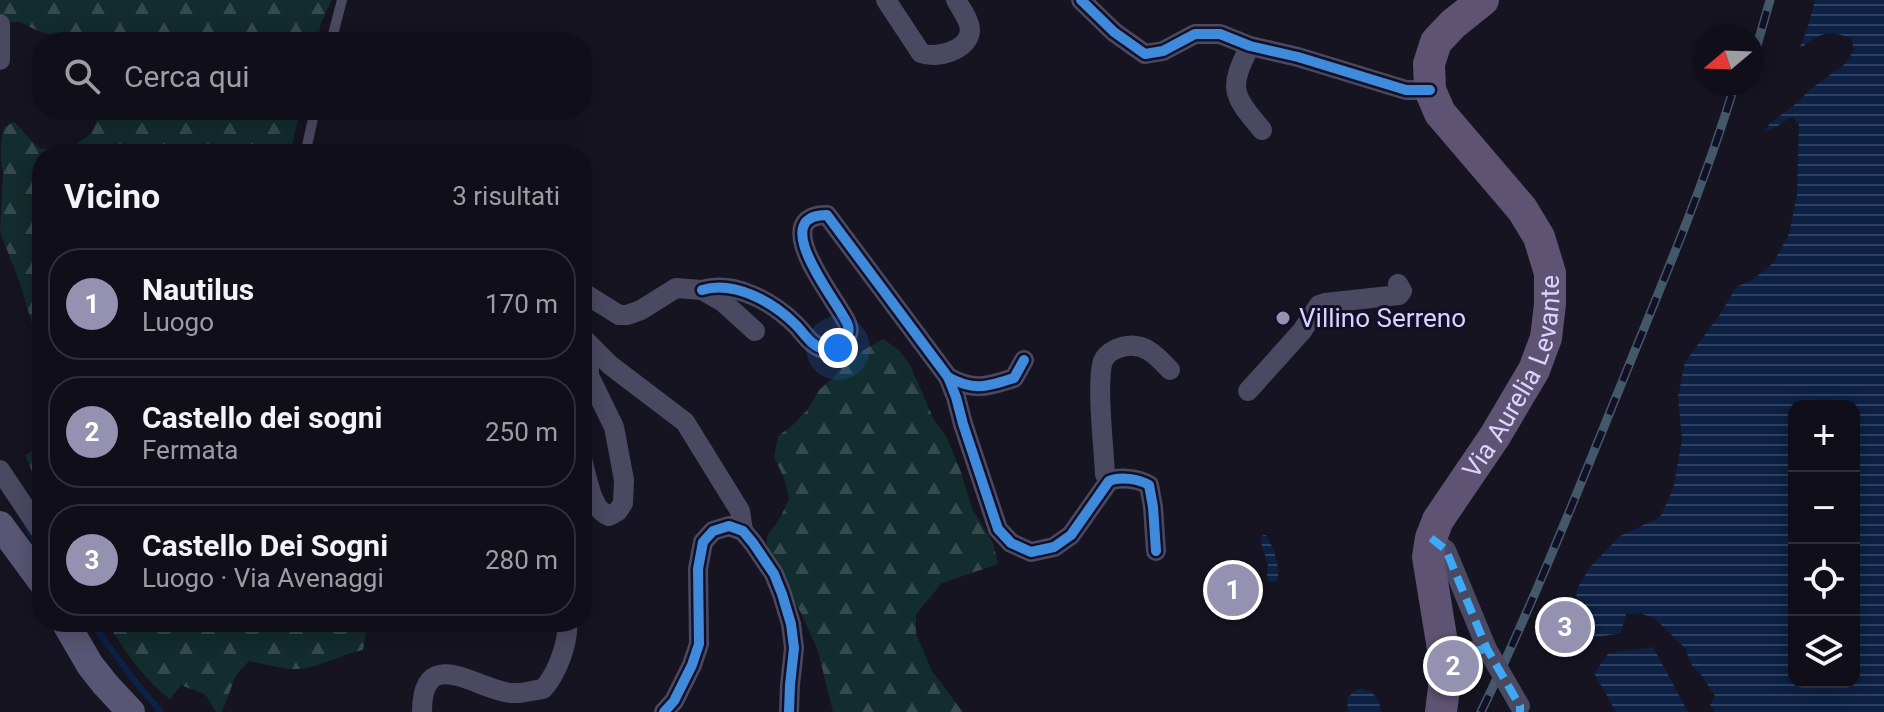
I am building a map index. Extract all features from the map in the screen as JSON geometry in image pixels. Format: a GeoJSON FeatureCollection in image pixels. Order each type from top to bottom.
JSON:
{"type":"FeatureCollection","features":[{"type":"Feature","properties":{"kind":"main road"},"geometry":{"type":"LineString","coordinates":[[1430,77],[1436,42],[1483,0]]}},
{"type":"Feature","properties":{"kind":"main road","name":"Via Aurelia Levante"},"geometry":{"type":"LineString","coordinates":[[1430,77],[1440,113],[1522,209],[1539,237],[1550,273],[1546,338],[1534,370],[1495,436],[1438,520],[1431,538],[1428,557],[1444,655],[1441,712]]}},
{"type":"Feature","properties":{"kind":"street"},"geometry":{"type":"LineString","coordinates":[[886,0],[921,53],[930,57],[958,48],[970,32],[956,0]]}},
{"type":"Feature","properties":{"kind":"street"},"geometry":{"type":"LineString","coordinates":[[1081,0],[1114,32],[1145,54],[1163,51],[1195,34],[1220,34],[1250,46],[1298,57],[1406,90],[1430,77]]}},
{"type":"Feature","properties":{"kind":"street"},"geometry":{"type":"LineString","coordinates":[[0,24],[0,60]]}},
{"type":"Feature","properties":{"kind":"street"},"geometry":{"type":"LineString","coordinates":[[1250,46],[1239,71],[1236,93],[1241,105],[1262,130]]}},
{"type":"Feature","properties":{"kind":"street"},"geometry":{"type":"LineString","coordinates":[[592,298],[619,315],[627,315],[676,288],[702,290],[730,287],[780,312],[814,345],[834,349],[849,334],[848,324],[801,240],[803,227],[812,218],[827,215],[948,377],[998,529],[1011,543],[1031,552],[1054,547],[1071,535],[1114,478],[1141,480],[1149,485],[1156,551]]}},
{"type":"Feature","properties":{"kind":"street"},"geometry":{"type":"LineString","coordinates":[[1248,391],[1302,331],[1319,305],[1399,295],[1402,291],[1398,284]]}},
{"type":"Feature","properties":{"kind":"street"},"geometry":{"type":"LineString","coordinates":[[702,290],[723,302],[755,331]]}},
{"type":"Feature","properties":{"kind":"street"},"geometry":{"type":"LineString","coordinates":[[1109,481],[1105,474],[1101,395],[1104,358],[1124,346],[1138,346],[1155,353],[1170,370]]}},
{"type":"Feature","properties":{"kind":"street"},"geometry":{"type":"LineString","coordinates":[[592,347],[685,422],[740,511],[743,531],[774,574],[791,624],[794,648],[789,712]]}},
{"type":"Feature","properties":{"kind":"street"},"geometry":{"type":"LineString","coordinates":[[948,377],[964,386],[991,385],[1014,378],[1024,360]]}},
{"type":"Feature","properties":{"kind":"street"},"geometry":{"type":"LineString","coordinates":[[592,382],[614,427],[624,480],[623,503],[609,516],[600,512],[592,494]]}},
{"type":"Feature","properties":{"kind":"street"},"geometry":{"type":"LineString","coordinates":[[0,470],[32,518]]}},
{"type":"Feature","properties":{"kind":"street"},"geometry":{"type":"LineString","coordinates":[[0,525],[32,568]]}},
{"type":"Feature","properties":{"kind":"street"},"geometry":{"type":"LineString","coordinates":[[664,712],[674,701],[699,644],[698,569],[703,542],[713,531],[729,526],[743,531]]}},
{"type":"Feature","properties":{"kind":"street"},"geometry":{"type":"LineString","coordinates":[[1431,538],[1446,550],[1487,649],[1520,709]]}},
{"type":"Feature","properties":{"kind":"street"},"geometry":{"type":"LineString","coordinates":[[71,632],[90,665],[131,712]]}},
{"type":"Feature","properties":{"kind":"street"},"geometry":{"type":"LineString","coordinates":[[422,712],[423,695],[438,676],[460,675],[513,694],[543,689],[557,670],[567,632]]}},
{"type":"Feature","properties":{"kind":"street"},"geometry":{"type":"LineString","coordinates":[[1444,655],[1487,649]]}},
{"type":"Feature","properties":{"kind":"lane"},"geometry":{"type":"LineString","coordinates":[[334,32],[342,0]]}},
{"type":"Feature","properties":{"kind":"lane"},"geometry":{"type":"LineString","coordinates":[[307,144],[313,120]]}},
{"type":"Feature","properties":{"kind":"green space"},"geometry":{"type":"Polygon","coordinates":[[[0,0],[332,0],[319,32],[42,32],[20,22],[0,22],[0,0]]]}},
{"type":"Feature","properties":{"kind":"green space"},"geometry":{"type":"Polygon","coordinates":[[[97,120],[298,120],[292,144],[77,144],[91,134],[97,120]]]}},
{"type":"Feature","properties":{"kind":"green space"},"geometry":{"type":"Polygon","coordinates":[[[14,122],[33,143],[32,324],[0,232],[4,127],[14,122]]]}},
{"type":"Feature","properties":{"kind":"green space"},"geometry":{"type":"Polygon","coordinates":[[[883,339],[899,350],[910,365],[934,420],[946,436],[972,508],[993,543],[998,564],[942,583],[916,614],[916,634],[932,671],[963,712],[833,712],[818,651],[801,613],[767,556],[767,536],[789,499],[774,457],[778,436],[808,409],[819,390],[848,359],[883,339]]]}},
{"type":"Feature","properties":{"kind":"green space"},"geometry":{"type":"Polygon","coordinates":[[[32,451],[32,472],[25,455],[32,451]]]}},
{"type":"Feature","properties":{"kind":"green space"},"geometry":{"type":"Polygon","coordinates":[[[113,632],[366,632],[363,650],[307,668],[285,668],[249,661],[236,675],[222,712],[216,712],[206,695],[181,685],[170,699],[135,663],[113,632]]]}},
{"type":"Feature","properties":{"kind":"water"},"geometry":{"type":"Polygon","coordinates":[[[1815,0],[1884,0],[1884,712],[1715,712],[1710,705],[1715,696],[1691,664],[1685,648],[1654,618],[1639,613],[1626,614],[1621,633],[1587,639],[1576,618],[1577,589],[1590,567],[1620,536],[1660,517],[1673,489],[1682,440],[1678,397],[1685,362],[1736,287],[1754,279],[1773,263],[1789,234],[1797,194],[1799,125],[1793,117],[1764,132],[1770,123],[1845,64],[1854,50],[1851,38],[1835,34],[1818,37],[1799,49],[1815,0]]]}},
{"type":"Feature","properties":{"kind":"water"},"geometry":{"type":"Polygon","coordinates":[[[1266,535],[1276,557],[1277,581],[1267,579],[1268,564],[1260,540],[1266,535]]]}},
{"type":"Feature","properties":{"kind":"water"},"geometry":{"type":"Polygon","coordinates":[[[1653,647],[1688,712],[1616,712],[1594,673],[1609,653],[1653,647]]]}},
{"type":"Feature","properties":{"kind":"water"},"geometry":{"type":"Polygon","coordinates":[[[1357,689],[1374,695],[1381,712],[1348,712],[1347,698],[1357,689]]]}},
{"type":"Feature","properties":{"kind":"waterway"},"geometry":{"type":"LineString","coordinates":[[27,527],[32,537]]}},
{"type":"Feature","properties":{"kind":"waterway"},"geometry":{"type":"LineString","coordinates":[[98,632],[161,712]]}},
{"type":"Feature","properties":{"kind":"railway"},"geometry":{"type":"LineString","coordinates":[[1763,24],[1770,0]]}},
{"type":"Feature","properties":{"kind":"railway"},"geometry":{"type":"LineString","coordinates":[[1481,712],[1556,545],[1669,267],[1731,96]]}},
{"type":"Feature","properties":{"kind":"marked path"},"geometry":{"type":"LineString","coordinates":[[1431,538],[1446,550],[1487,649],[1520,706],[1520,712]]}},
{"type":"Feature","properties":{"kind":"marked path"},"geometry":{"type":"LineString","coordinates":[[1444,655],[1487,649]]}},
{"type":"Feature","properties":{"kind":"cycle path"},"geometry":{"type":"LineString","coordinates":[[1081,0],[1114,32],[1145,54],[1163,51],[1195,34],[1220,34],[1250,46],[1298,57],[1406,90],[1430,90]]}},
{"type":"Feature","properties":{"kind":"cycle path"},"geometry":{"type":"LineString","coordinates":[[702,290],[727,288],[752,295],[787,316],[815,345],[827,349],[838,346],[847,336],[848,325],[820,280],[804,244],[803,229],[810,219],[827,215],[948,377],[973,386],[996,384],[1014,378],[1024,360]]}},
{"type":"Feature","properties":{"kind":"cycle path"},"geometry":{"type":"LineString","coordinates":[[948,377],[998,529],[1011,543],[1031,552],[1054,547],[1071,535],[1109,481],[1124,478],[1149,485],[1156,551]]}},
{"type":"Feature","properties":{"kind":"cycle path"},"geometry":{"type":"LineString","coordinates":[[664,712],[674,701],[699,644],[698,569],[703,542],[713,531],[729,526],[743,531],[753,543],[774,574],[782,594],[794,648],[789,712]]}},
{"type":"Feature","properties":{"kind":"place","name":"Villino Serreno"},"geometry":{"type":"Point","coordinates":[1283,318]}},
{"type":"Feature","properties":{"kind":"place","name":"Nautilus"},"geometry":{"type":"Point","coordinates":[1233,590]}},
{"type":"Feature","properties":{"kind":"place","name":"Castello Dei Sogni"},"geometry":{"type":"Point","coordinates":[1565,627]}},
{"type":"Feature","properties":{"kind":"place","name":"Castello dei sogni"},"geometry":{"type":"Point","coordinates":[1453,666]}}]}
